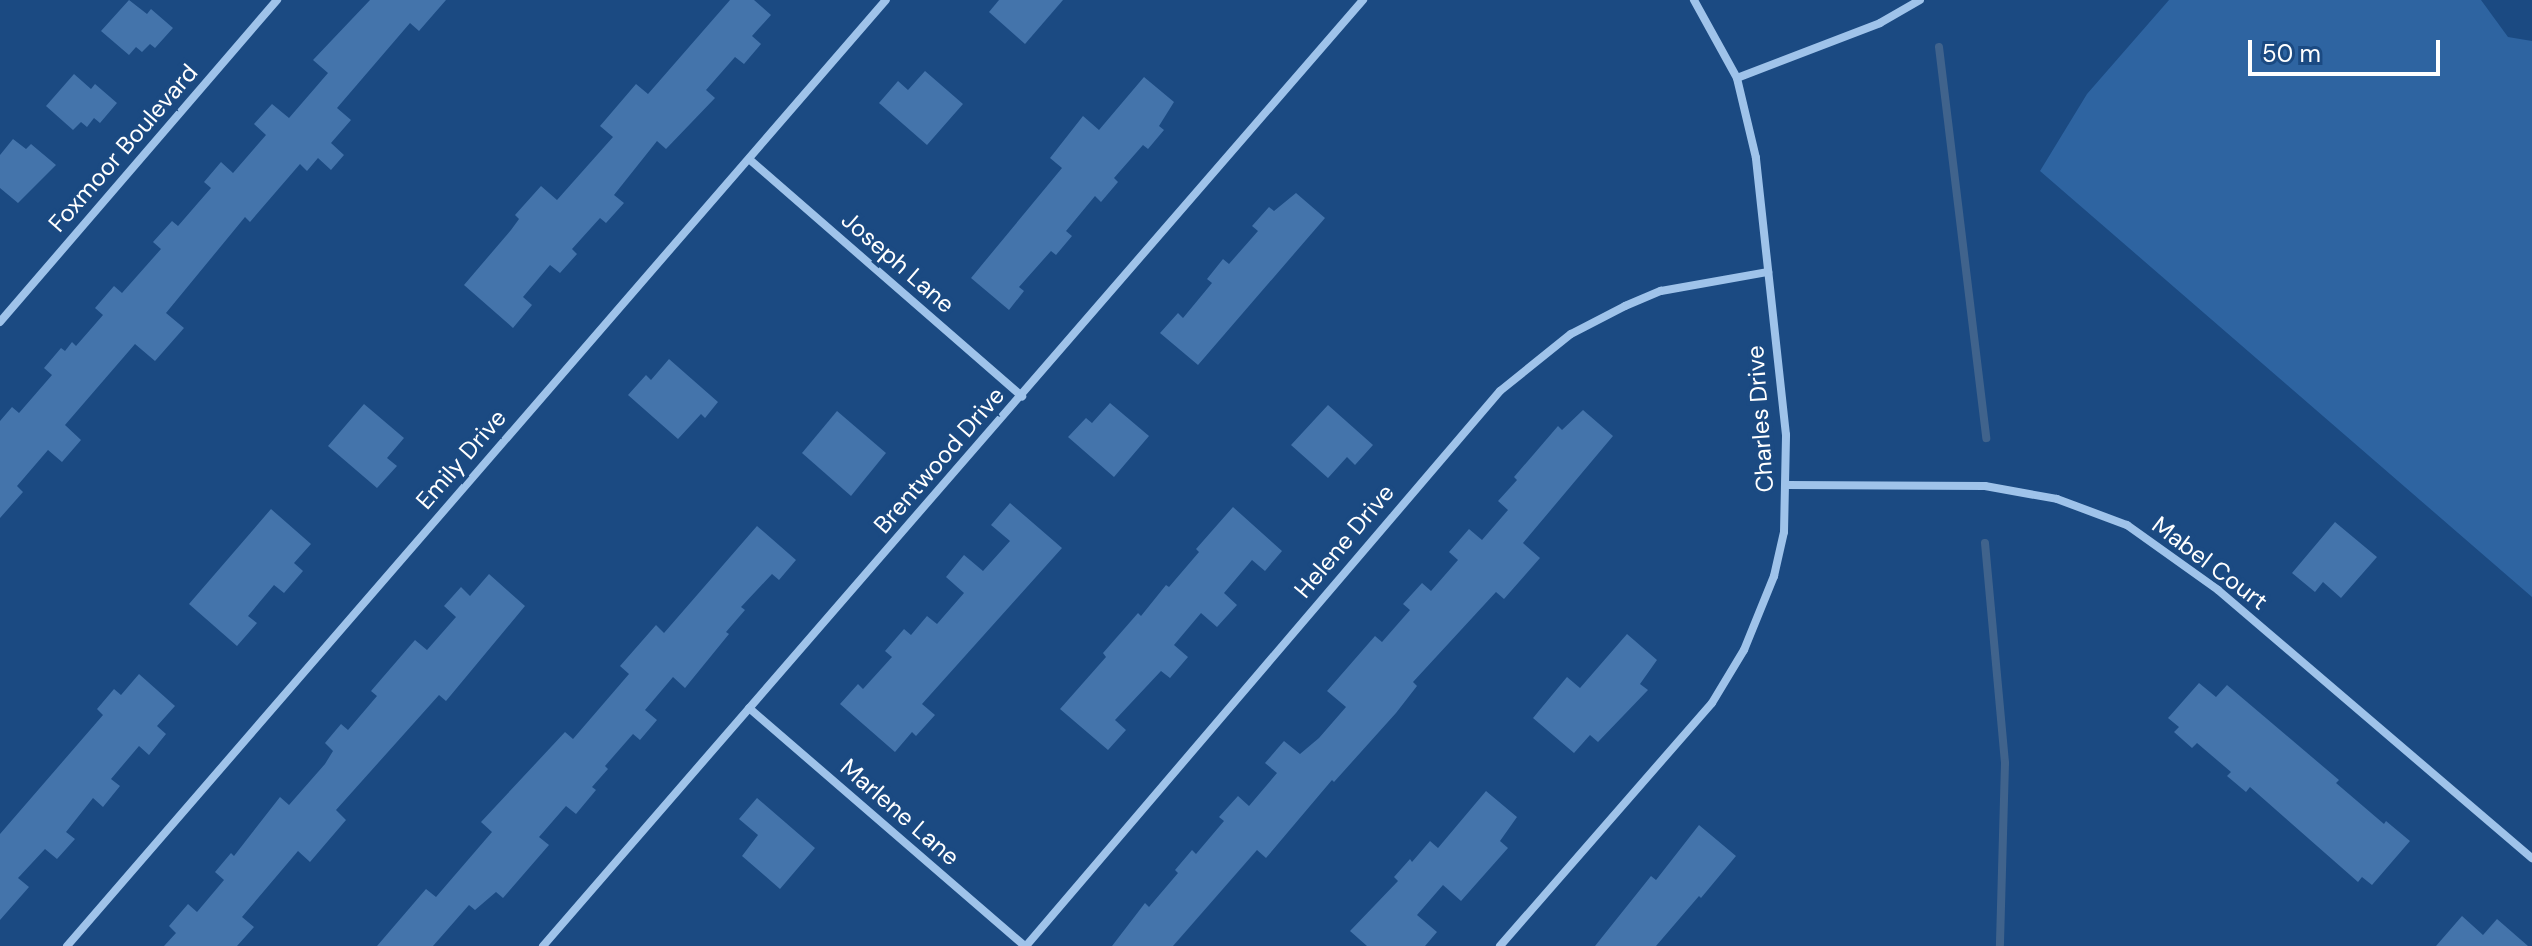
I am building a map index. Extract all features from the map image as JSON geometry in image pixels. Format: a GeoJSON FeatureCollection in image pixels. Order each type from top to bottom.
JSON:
{"type":"FeatureCollection","features":[{"type":"Feature","properties":{"kind":"street","name":"Foxmoor Boulevard"},"geometry":{"type":"LineString","coordinates":[[0,322],[277,0]]}},
{"type":"Feature","properties":{"kind":"street","name":"Emily Drive"},"geometry":{"type":"LineString","coordinates":[[67,946],[886,0]]}},
{"type":"Feature","properties":{"kind":"street","name":"Brentwood Drive"},"geometry":{"type":"LineString","coordinates":[[543,946],[1363,0]]}},
{"type":"Feature","properties":{"kind":"street","name":"Charles Drive"},"geometry":{"type":"LineString","coordinates":[[1500,946],[1712,703],[1744,650],[1774,576],[1784,532],[1786,435],[1756,158],[1737,78],[1694,0]]}},
{"type":"Feature","properties":{"kind":"street"},"geometry":{"type":"LineString","coordinates":[[1737,78],[1880,23],[1920,0]]}},
{"type":"Feature","properties":{"kind":"street","name":"Joseph Lane"},"geometry":{"type":"LineString","coordinates":[[749,159],[1022,396]]}},
{"type":"Feature","properties":{"kind":"street","name":"Helene Drive"},"geometry":{"type":"LineString","coordinates":[[1025,946],[1500,391],[1571,334],[1625,306],[1661,291],[1768,272]]}},
{"type":"Feature","properties":{"kind":"street","name":"Mabel Court"},"geometry":{"type":"LineString","coordinates":[[1787,485],[1985,486],[2057,499],[2127,525],[2218,590],[2532,858]]}},
{"type":"Feature","properties":{"kind":"street","name":"Marlene Lane"},"geometry":{"type":"LineString","coordinates":[[749,708],[1025,946]]}},
{"type":"Feature","properties":{"kind":"shaded area"},"geometry":{"type":"Polygon","coordinates":[[[2169,0],[2481,0],[2508,37],[2532,41],[2532,597],[2040,171],[2087,94],[2169,0]]]}},
{"type":"Feature","properties":{"kind":"building"},"geometry":{"type":"Polygon","coordinates":[[[129,0],[147,14],[151,9],[173,28],[155,48],[150,44],[142,52],[136,47],[129,55],[101,31],[129,0]]]}},
{"type":"Feature","properties":{"kind":"building"},"geometry":{"type":"Polygon","coordinates":[[[370,0],[446,0],[419,31],[410,23],[337,108],[351,120],[331,143],[344,155],[331,170],[318,158],[307,171],[300,164],[250,222],[245,217],[166,313],[184,328],[155,361],[135,344],[65,425],[81,440],[62,462],[48,450],[17,486],[23,492],[0,518],[0,421],[12,407],[19,413],[52,375],[44,368],[61,348],[65,351],[72,342],[76,346],[103,315],[95,308],[114,286],[122,293],[161,249],[153,242],[172,221],[178,226],[211,188],[204,182],[221,162],[233,173],[266,135],[254,124],[272,104],[289,118],[328,73],[313,60],[370,0]]]}},
{"type":"Feature","properties":{"kind":"building"},"geometry":{"type":"Polygon","coordinates":[[[730,0],[754,0],[771,15],[752,36],[761,44],[744,64],[735,57],[706,90],[715,98],[666,149],[657,141],[614,195],[624,203],[606,223],[600,218],[572,249],[577,254],[560,273],[550,265],[523,297],[532,305],[513,328],[464,285],[511,230],[519,219],[515,215],[541,186],[557,200],[613,137],[600,126],[636,84],[648,94],[730,0]]]}},
{"type":"Feature","properties":{"kind":"building"},"geometry":{"type":"Polygon","coordinates":[[[999,0],[1063,0],[1025,44],[989,12],[999,0]]]}},
{"type":"Feature","properties":{"kind":"building"},"geometry":{"type":"Polygon","coordinates":[[[925,71],[963,104],[927,145],[879,103],[898,81],[908,90],[925,71]]]}},
{"type":"Feature","properties":{"kind":"building"},"geometry":{"type":"Polygon","coordinates":[[[74,74],[91,89],[95,84],[117,103],[100,123],[94,118],[87,127],[81,122],[73,130],[46,106],[74,74]]]}},
{"type":"Feature","properties":{"kind":"building"},"geometry":{"type":"Polygon","coordinates":[[[1144,77],[1174,102],[1159,126],[1164,130],[1148,149],[1143,145],[1114,178],[1118,182],[1101,202],[1095,196],[1066,231],[1072,236],[1056,255],[1051,251],[1019,287],[1024,291],[1009,310],[971,278],[1062,168],[1050,158],[1083,116],[1099,130],[1144,77]]]}},
{"type":"Feature","properties":{"kind":"building"},"geometry":{"type":"Polygon","coordinates":[[[13,139],[26,149],[31,144],[56,165],[18,203],[0,188],[0,155],[13,139]]]}},
{"type":"Feature","properties":{"kind":"building"},"geometry":{"type":"Polygon","coordinates":[[[1296,193],[1325,218],[1198,365],[1160,333],[1178,313],[1183,318],[1212,283],[1207,279],[1223,259],[1229,264],[1258,231],[1252,226],[1269,207],[1274,211],[1296,193]]]}},
{"type":"Feature","properties":{"kind":"building"},"geometry":{"type":"Polygon","coordinates":[[[669,359],[718,402],[705,418],[701,414],[678,439],[628,395],[646,375],[651,380],[669,359]]]}},
{"type":"Feature","properties":{"kind":"building"},"geometry":{"type":"Polygon","coordinates":[[[1110,403],[1149,436],[1114,477],[1068,437],[1086,418],[1092,423],[1110,403]]]}},
{"type":"Feature","properties":{"kind":"building"},"geometry":{"type":"Polygon","coordinates":[[[364,404],[404,438],[387,458],[397,466],[377,488],[328,446],[364,404]]]}},
{"type":"Feature","properties":{"kind":"building"},"geometry":{"type":"Polygon","coordinates":[[[1328,405],[1373,445],[1355,465],[1347,457],[1328,478],[1291,445],[1328,405]]]}},
{"type":"Feature","properties":{"kind":"building"},"geometry":{"type":"Polygon","coordinates":[[[1583,410],[1613,436],[1523,543],[1540,558],[1504,599],[1496,592],[1413,682],[1417,686],[1396,713],[1334,782],[1332,780],[1266,858],[1257,850],[1173,946],[1112,946],[1145,903],[1149,907],[1178,873],[1175,870],[1192,850],[1196,854],[1224,821],[1219,817],[1238,796],[1249,806],[1277,773],[1265,763],[1284,741],[1300,754],[1319,738],[1346,707],[1327,691],[1375,636],[1382,642],[1410,610],[1403,604],[1422,583],[1431,591],[1458,560],[1449,552],[1469,529],[1482,540],[1508,510],[1498,501],[1517,480],[1514,477],[1558,426],[1562,430],[1583,410]]]}},
{"type":"Feature","properties":{"kind":"building"},"geometry":{"type":"Polygon","coordinates":[[[837,411],[886,453],[851,496],[802,453],[837,411]]]}},
{"type":"Feature","properties":{"kind":"building"},"geometry":{"type":"Polygon","coordinates":[[[1010,503],[1062,548],[922,704],[935,715],[916,736],[912,732],[895,752],[840,704],[858,684],[863,689],[892,657],[885,651],[904,629],[911,635],[927,616],[937,624],[964,593],[946,577],[964,555],[983,571],[1010,541],[991,525],[1010,503]]]}},
{"type":"Feature","properties":{"kind":"building"},"geometry":{"type":"Polygon","coordinates":[[[1233,507],[1282,551],[1265,571],[1252,560],[1224,593],[1237,605],[1217,627],[1201,613],[1174,645],[1188,657],[1170,678],[1161,671],[1115,720],[1126,730],[1108,750],[1060,709],[1106,657],[1103,653],[1138,613],[1141,616],[1166,585],[1169,587],[1199,552],[1196,549],[1233,507]]]}},
{"type":"Feature","properties":{"kind":"building"},"geometry":{"type":"Polygon","coordinates":[[[271,509],[311,544],[294,563],[303,571],[284,593],[274,585],[248,616],[257,623],[237,646],[189,604],[271,509]]]}},
{"type":"Feature","properties":{"kind":"building"},"geometry":{"type":"Polygon","coordinates":[[[2335,522],[2377,557],[2341,598],[2323,582],[2315,592],[2292,573],[2335,522]]]}},
{"type":"Feature","properties":{"kind":"building"},"geometry":{"type":"Polygon","coordinates":[[[757,526],[796,560],[779,580],[772,574],[741,607],[745,610],[726,632],[729,634],[685,688],[673,677],[645,710],[657,720],[640,740],[633,734],[605,766],[608,769],[592,787],[596,790],[576,814],[566,806],[539,837],[549,845],[503,898],[496,892],[475,910],[469,905],[433,946],[377,946],[426,889],[436,897],[492,832],[481,822],[565,732],[573,739],[629,674],[620,666],[656,625],[664,633],[757,526]]]}},
{"type":"Feature","properties":{"kind":"building"},"geometry":{"type":"Polygon","coordinates":[[[489,574],[525,606],[446,701],[439,695],[336,810],[346,820],[310,862],[298,851],[242,917],[254,927],[237,946],[164,946],[176,933],[169,926],[188,904],[197,912],[224,880],[215,872],[231,853],[234,856],[280,797],[289,805],[325,764],[333,751],[325,743],[341,724],[348,730],[377,696],[371,691],[415,640],[427,650],[456,617],[444,606],[461,587],[470,596],[489,574]]]}},
{"type":"Feature","properties":{"kind":"building"},"geometry":{"type":"Polygon","coordinates":[[[1627,634],[1657,660],[1640,684],[1648,690],[1598,742],[1590,735],[1574,753],[1533,718],[1567,677],[1580,688],[1627,634]]]}},
{"type":"Feature","properties":{"kind":"building"},"geometry":{"type":"Polygon","coordinates":[[[139,674],[175,706],[157,726],[166,734],[149,755],[139,746],[111,779],[120,786],[103,807],[93,798],[66,832],[75,839],[57,859],[45,849],[18,878],[29,887],[0,920],[0,834],[103,715],[97,709],[114,689],[121,695],[139,674]]]}},
{"type":"Feature","properties":{"kind":"building"},"geometry":{"type":"Polygon","coordinates":[[[2199,683],[2216,697],[2227,685],[2339,780],[2336,783],[2384,824],[2386,821],[2410,841],[2372,885],[2362,877],[2358,882],[2250,787],[2246,792],[2227,776],[2231,772],[2197,743],[2192,748],[2174,732],[2179,727],[2168,718],[2199,683]]]}},
{"type":"Feature","properties":{"kind":"building"},"geometry":{"type":"Polygon","coordinates":[[[1486,791],[1517,817],[1500,841],[1508,848],[1461,901],[1443,885],[1417,915],[1437,932],[1425,946],[1367,946],[1350,931],[1398,881],[1394,877],[1410,859],[1412,862],[1430,841],[1438,848],[1486,791]]]}},
{"type":"Feature","properties":{"kind":"building"},"geometry":{"type":"Polygon","coordinates":[[[757,798],[815,848],[780,889],[742,856],[758,835],[739,819],[757,798]]]}},
{"type":"Feature","properties":{"kind":"building"},"geometry":{"type":"Polygon","coordinates":[[[1699,825],[1736,856],[1701,898],[1699,896],[1656,946],[1595,946],[1651,876],[1656,880],[1699,825]]]}},
{"type":"Feature","properties":{"kind":"building"},"geometry":{"type":"Polygon","coordinates":[[[2462,916],[2483,935],[2497,919],[2528,946],[2436,946],[2462,916]]]}},
{"type":"Feature","properties":{"kind":"waterway"},"geometry":{"type":"LineString","coordinates":[[1939,47],[1986,438]]}},
{"type":"Feature","properties":{"kind":"waterway"},"geometry":{"type":"LineString","coordinates":[[1985,543],[2005,763],[2000,946]]}}]}
